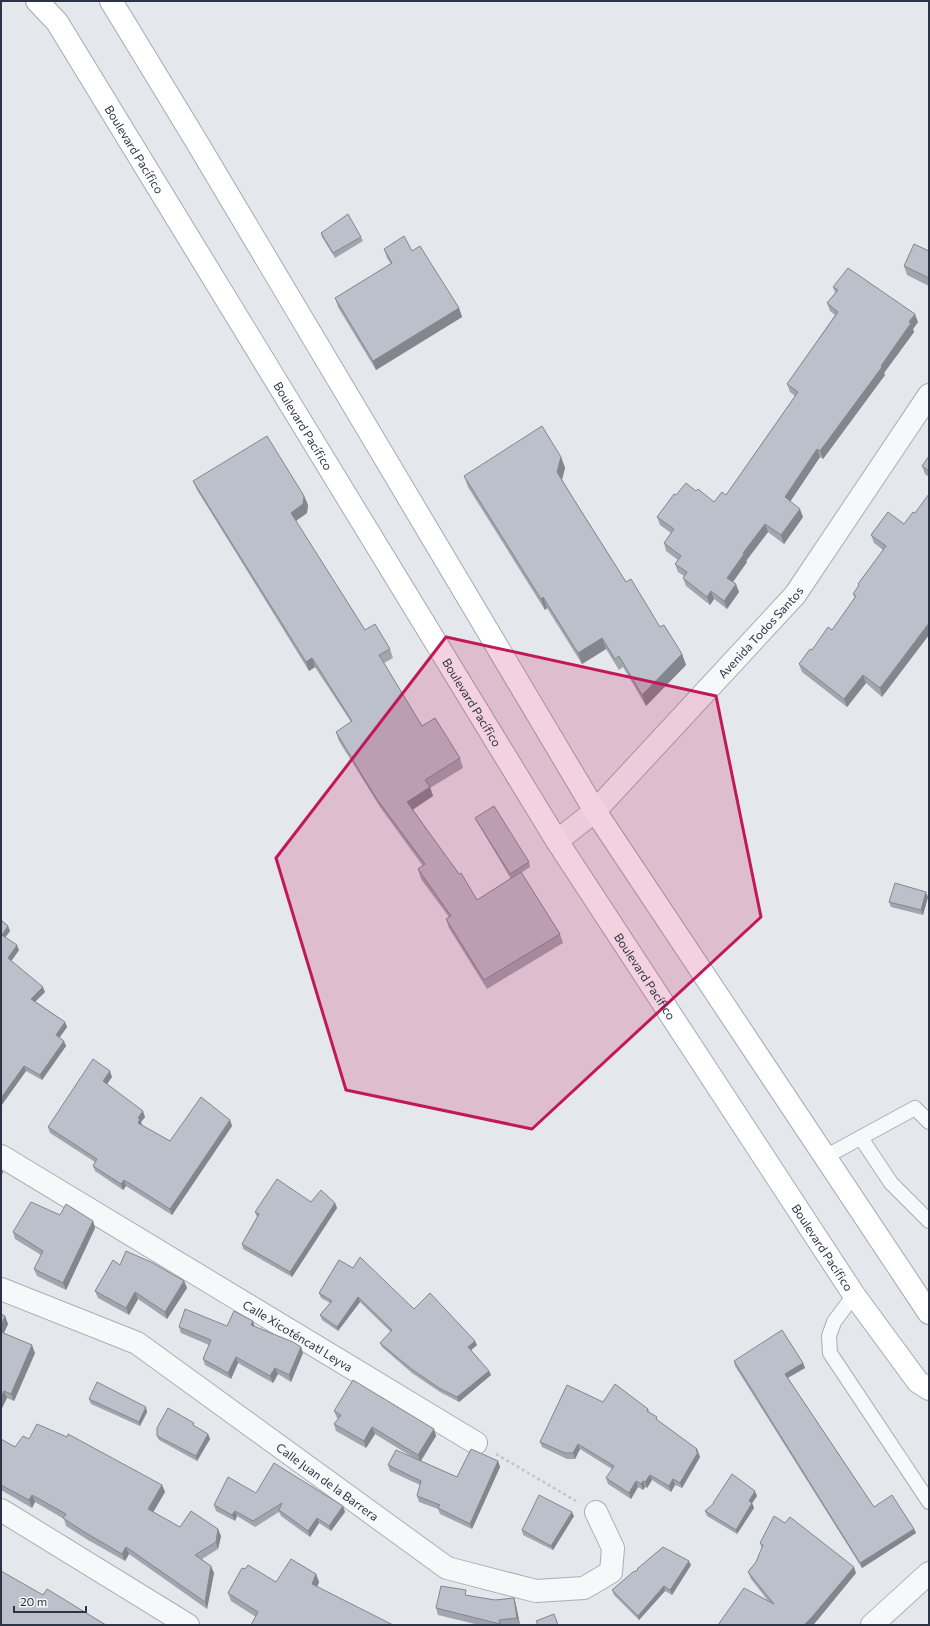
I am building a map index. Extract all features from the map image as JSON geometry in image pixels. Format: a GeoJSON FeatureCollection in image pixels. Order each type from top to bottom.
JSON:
{"type":"FeatureCollection","features":[{"type":"Feature","properties":{"kind":"main road","name":"Boulevard Pacífico"},"geometry":{"type":"LineString","coordinates":[[36,1],[57,22],[556,841],[854,1295],[925,1382]]}},
{"type":"Feature","properties":{"kind":"main road"},"geometry":{"type":"LineString","coordinates":[[111,1],[595,811],[929,1313]]}},
{"type":"Feature","properties":{"kind":"street","name":"Avenida Todos Santos"},"geometry":{"type":"LineString","coordinates":[[556,841],[595,811],[796,595],[929,395]]}},
{"type":"Feature","properties":{"kind":"street","name":"Calle Xicoténcatl Leyva"},"geometry":{"type":"LineString","coordinates":[[1,1156],[476,1443]]}},
{"type":"Feature","properties":{"kind":"street","name":"Calle Juan de la Barrera"},"geometry":{"type":"LineString","coordinates":[[1,1289],[137,1343],[447,1568],[536,1591],[584,1588],[611,1572],[613,1548],[596,1512]]}},
{"type":"Feature","properties":{"kind":"street"},"geometry":{"type":"LineString","coordinates":[[1,1510],[188,1625]]}},
{"type":"Feature","properties":{"kind":"street"},"geometry":{"type":"LineString","coordinates":[[872,1625],[929,1573]]}},
{"type":"Feature","properties":{"kind":"lane"},"geometry":{"type":"LineString","coordinates":[[825,1157],[915,1108],[929,1122]]}},
{"type":"Feature","properties":{"kind":"lane"},"geometry":{"type":"LineString","coordinates":[[861,1138],[891,1182],[929,1221]]}},
{"type":"Feature","properties":{"kind":"lane"},"geometry":{"type":"LineString","coordinates":[[854,1295],[834,1322],[829,1336],[830,1353],[929,1502]]}},
{"type":"Feature","properties":{"kind":"path"},"geometry":{"type":"LineString","coordinates":[[476,1443],[596,1512]]}},
{"type":"Feature","properties":{"kind":"highlighted area"},"geometry":{"type":"Polygon","coordinates":[[[446,637],[716,696],[761,917],[532,1129],[346,1090],[276,858],[446,637]]]}},
{"type":"Feature","properties":{"kind":"building"},"geometry":{"type":"Polygon","coordinates":[[[348,214],[361,237],[333,253],[321,233],[348,214]]]}},
{"type":"Feature","properties":{"kind":"building"},"geometry":{"type":"Polygon","coordinates":[[[404,236],[412,251],[420,246],[459,308],[373,361],[335,298],[392,263],[384,249],[404,236]]]}},
{"type":"Feature","properties":{"kind":"building"},"geometry":{"type":"Polygon","coordinates":[[[914,244],[929,251],[929,278],[904,266],[914,244]]]}},
{"type":"Feature","properties":{"kind":"building"},"geometry":{"type":"Polygon","coordinates":[[[848,268],[915,314],[909,322],[911,323],[881,366],[882,367],[820,451],[817,449],[785,497],[800,509],[781,535],[765,524],[743,553],[744,554],[727,578],[736,584],[724,601],[711,591],[707,597],[683,578],[687,572],[675,564],[681,556],[664,543],[674,529],[657,517],[674,494],[676,495],[686,483],[696,491],[698,489],[714,502],[722,492],[726,495],[798,392],[787,384],[838,312],[827,303],[838,290],[833,287],[848,268]]]}},
{"type":"Feature","properties":{"kind":"building"},"geometry":{"type":"Polygon","coordinates":[[[542,426],[561,457],[557,472],[571,495],[626,582],[631,579],[660,627],[664,625],[682,654],[642,695],[619,656],[615,659],[602,638],[578,653],[543,597],[541,599],[464,476],[542,426]]]}},
{"type":"Feature","properties":{"kind":"building"},"geometry":{"type":"Polygon","coordinates":[[[267,436],[304,496],[303,504],[291,513],[365,630],[375,624],[390,649],[379,655],[422,726],[435,718],[460,758],[425,780],[430,787],[407,802],[459,874],[461,873],[477,900],[521,872],[560,934],[484,980],[446,919],[451,916],[418,869],[425,864],[376,798],[336,732],[352,721],[312,658],[306,662],[193,481],[267,436]]]}},
{"type":"Feature","properties":{"kind":"building"},"geometry":{"type":"Polygon","coordinates":[[[929,456],[929,471],[922,466],[929,456]]]}},
{"type":"Feature","properties":{"kind":"building"},"geometry":{"type":"Polygon","coordinates":[[[929,494],[929,623],[880,688],[863,675],[844,699],[799,664],[810,649],[812,650],[828,627],[832,630],[856,596],[853,594],[859,585],[858,584],[886,546],[871,535],[888,512],[904,524],[913,512],[915,513],[929,494]]]}},
{"type":"Feature","properties":{"kind":"building"},"geometry":{"type":"Polygon","coordinates":[[[494,806],[529,862],[510,874],[475,818],[494,806]]]}},
{"type":"Feature","properties":{"kind":"building"},"geometry":{"type":"Polygon","coordinates":[[[895,883],[926,892],[921,910],[889,902],[895,883]]]}},
{"type":"Feature","properties":{"kind":"building"},"geometry":{"type":"Polygon","coordinates":[[[1,920],[8,926],[2,935],[17,945],[8,958],[43,987],[31,999],[65,1022],[56,1035],[64,1041],[40,1075],[24,1066],[1,1098],[1,920]]]}},
{"type":"Feature","properties":{"kind":"building"},"geometry":{"type":"Polygon","coordinates":[[[93,1059],[110,1071],[103,1081],[143,1111],[138,1118],[140,1119],[138,1123],[170,1141],[201,1097],[230,1120],[170,1209],[124,1180],[121,1184],[93,1166],[97,1159],[48,1127],[93,1059]]]}},
{"type":"Feature","properties":{"kind":"building"},"geometry":{"type":"Polygon","coordinates":[[[277,1179],[311,1202],[321,1190],[335,1203],[290,1272],[242,1244],[259,1214],[255,1212],[277,1179]]]}},
{"type":"Feature","properties":{"kind":"building"},"geometry":{"type":"Polygon","coordinates":[[[31,1202],[60,1215],[66,1204],[93,1221],[63,1283],[34,1269],[43,1251],[13,1232],[31,1202]]]}},
{"type":"Feature","properties":{"kind":"building"},"geometry":{"type":"Polygon","coordinates":[[[126,1251],[153,1263],[184,1281],[165,1312],[135,1292],[126,1308],[95,1291],[113,1260],[120,1265],[126,1251]]]}},
{"type":"Feature","properties":{"kind":"building"},"geometry":{"type":"Polygon","coordinates":[[[360,1257],[414,1309],[430,1293],[475,1341],[468,1347],[489,1371],[457,1397],[439,1388],[410,1368],[380,1343],[392,1330],[358,1297],[337,1327],[320,1315],[332,1301],[319,1293],[339,1260],[353,1268],[360,1257]]]}},
{"type":"Feature","properties":{"kind":"building"},"geometry":{"type":"Polygon","coordinates":[[[185,1309],[227,1326],[234,1311],[253,1321],[251,1325],[293,1342],[301,1347],[289,1375],[275,1368],[270,1376],[236,1357],[228,1373],[203,1359],[211,1340],[179,1327],[185,1309]]]}},
{"type":"Feature","properties":{"kind":"building"},"geometry":{"type":"Polygon","coordinates":[[[1,1314],[5,1316],[1,1326],[1,1314]]]}},
{"type":"Feature","properties":{"kind":"building"},"geometry":{"type":"Polygon","coordinates":[[[782,1330],[803,1363],[785,1374],[874,1507],[892,1495],[914,1529],[860,1563],[734,1361],[782,1330]]]}},
{"type":"Feature","properties":{"kind":"building"},"geometry":{"type":"Polygon","coordinates":[[[1,1332],[32,1345],[11,1394],[4,1391],[1,1397],[1,1332]]]}},
{"type":"Feature","properties":{"kind":"building"},"geometry":{"type":"Polygon","coordinates":[[[353,1380],[434,1429],[418,1455],[372,1427],[364,1441],[334,1424],[341,1415],[334,1411],[353,1380]]]}},
{"type":"Feature","properties":{"kind":"building"},"geometry":{"type":"Polygon","coordinates":[[[97,1382],[146,1407],[139,1422],[89,1399],[97,1382]]]}},
{"type":"Feature","properties":{"kind":"building"},"geometry":{"type":"Polygon","coordinates":[[[615,1384],[648,1409],[647,1411],[657,1417],[656,1419],[697,1449],[696,1451],[698,1452],[680,1483],[673,1479],[669,1486],[650,1475],[645,1482],[643,1481],[641,1484],[636,1481],[629,1493],[606,1478],[614,1466],[578,1444],[573,1453],[565,1453],[540,1442],[567,1385],[603,1402],[615,1384]]]}},
{"type":"Feature","properties":{"kind":"building"},"geometry":{"type":"Polygon","coordinates":[[[168,1408],[194,1423],[193,1425],[208,1434],[196,1456],[157,1436],[157,1428],[168,1408]]]}},
{"type":"Feature","properties":{"kind":"building"},"geometry":{"type":"Polygon","coordinates":[[[37,1424],[67,1437],[68,1434],[162,1485],[148,1509],[180,1527],[191,1511],[218,1529],[216,1542],[195,1555],[211,1566],[205,1602],[126,1547],[122,1554],[63,1518],[66,1514],[32,1495],[29,1500],[1,1485],[1,1439],[15,1447],[23,1436],[29,1439],[37,1424]]]}},
{"type":"Feature","properties":{"kind":"building"},"geometry":{"type":"Polygon","coordinates":[[[471,1449],[498,1461],[470,1524],[438,1508],[440,1505],[417,1496],[421,1481],[388,1465],[396,1450],[457,1477],[471,1449]]]}},
{"type":"Feature","properties":{"kind":"building"},"geometry":{"type":"Polygon","coordinates":[[[274,1463],[343,1506],[329,1526],[317,1518],[308,1531],[279,1510],[282,1503],[253,1521],[235,1511],[232,1515],[214,1505],[228,1477],[256,1493],[274,1463]]]}},
{"type":"Feature","properties":{"kind":"building"},"geometry":{"type":"Polygon","coordinates":[[[732,1474],[755,1491],[749,1501],[752,1503],[736,1530],[705,1511],[714,1503],[732,1474]]]}},
{"type":"Feature","properties":{"kind":"building"},"geometry":{"type":"Polygon","coordinates":[[[539,1495],[572,1512],[551,1546],[522,1530],[539,1495]]]}},
{"type":"Feature","properties":{"kind":"building"},"geometry":{"type":"Polygon","coordinates":[[[774,1516],[785,1523],[790,1517],[854,1567],[804,1625],[718,1625],[744,1588],[774,1604],[748,1572],[756,1562],[763,1545],[760,1543],[774,1516]]]}},
{"type":"Feature","properties":{"kind":"building"},"geometry":{"type":"Polygon","coordinates":[[[663,1547],[689,1561],[670,1590],[664,1586],[638,1616],[612,1590],[633,1572],[638,1570],[637,1569],[663,1547]]]}},
{"type":"Feature","properties":{"kind":"building"},"geometry":{"type":"Polygon","coordinates":[[[291,1559],[316,1574],[312,1584],[393,1625],[251,1625],[258,1612],[228,1593],[242,1568],[245,1569],[248,1565],[276,1582],[291,1559]]]}},
{"type":"Feature","properties":{"kind":"building"},"geometry":{"type":"Polygon","coordinates":[[[1,1571],[43,1595],[47,1589],[106,1625],[3,1625],[1,1623],[1,1571]]]}},
{"type":"Feature","properties":{"kind":"building"},"geometry":{"type":"Polygon","coordinates":[[[441,1586],[466,1590],[465,1595],[495,1600],[514,1598],[517,1618],[499,1620],[500,1624],[436,1608],[441,1586]]]}},
{"type":"Feature","properties":{"kind":"building"},"geometry":{"type":"Polygon","coordinates":[[[554,1614],[558,1625],[538,1625],[536,1621],[554,1614]]]}}]}
